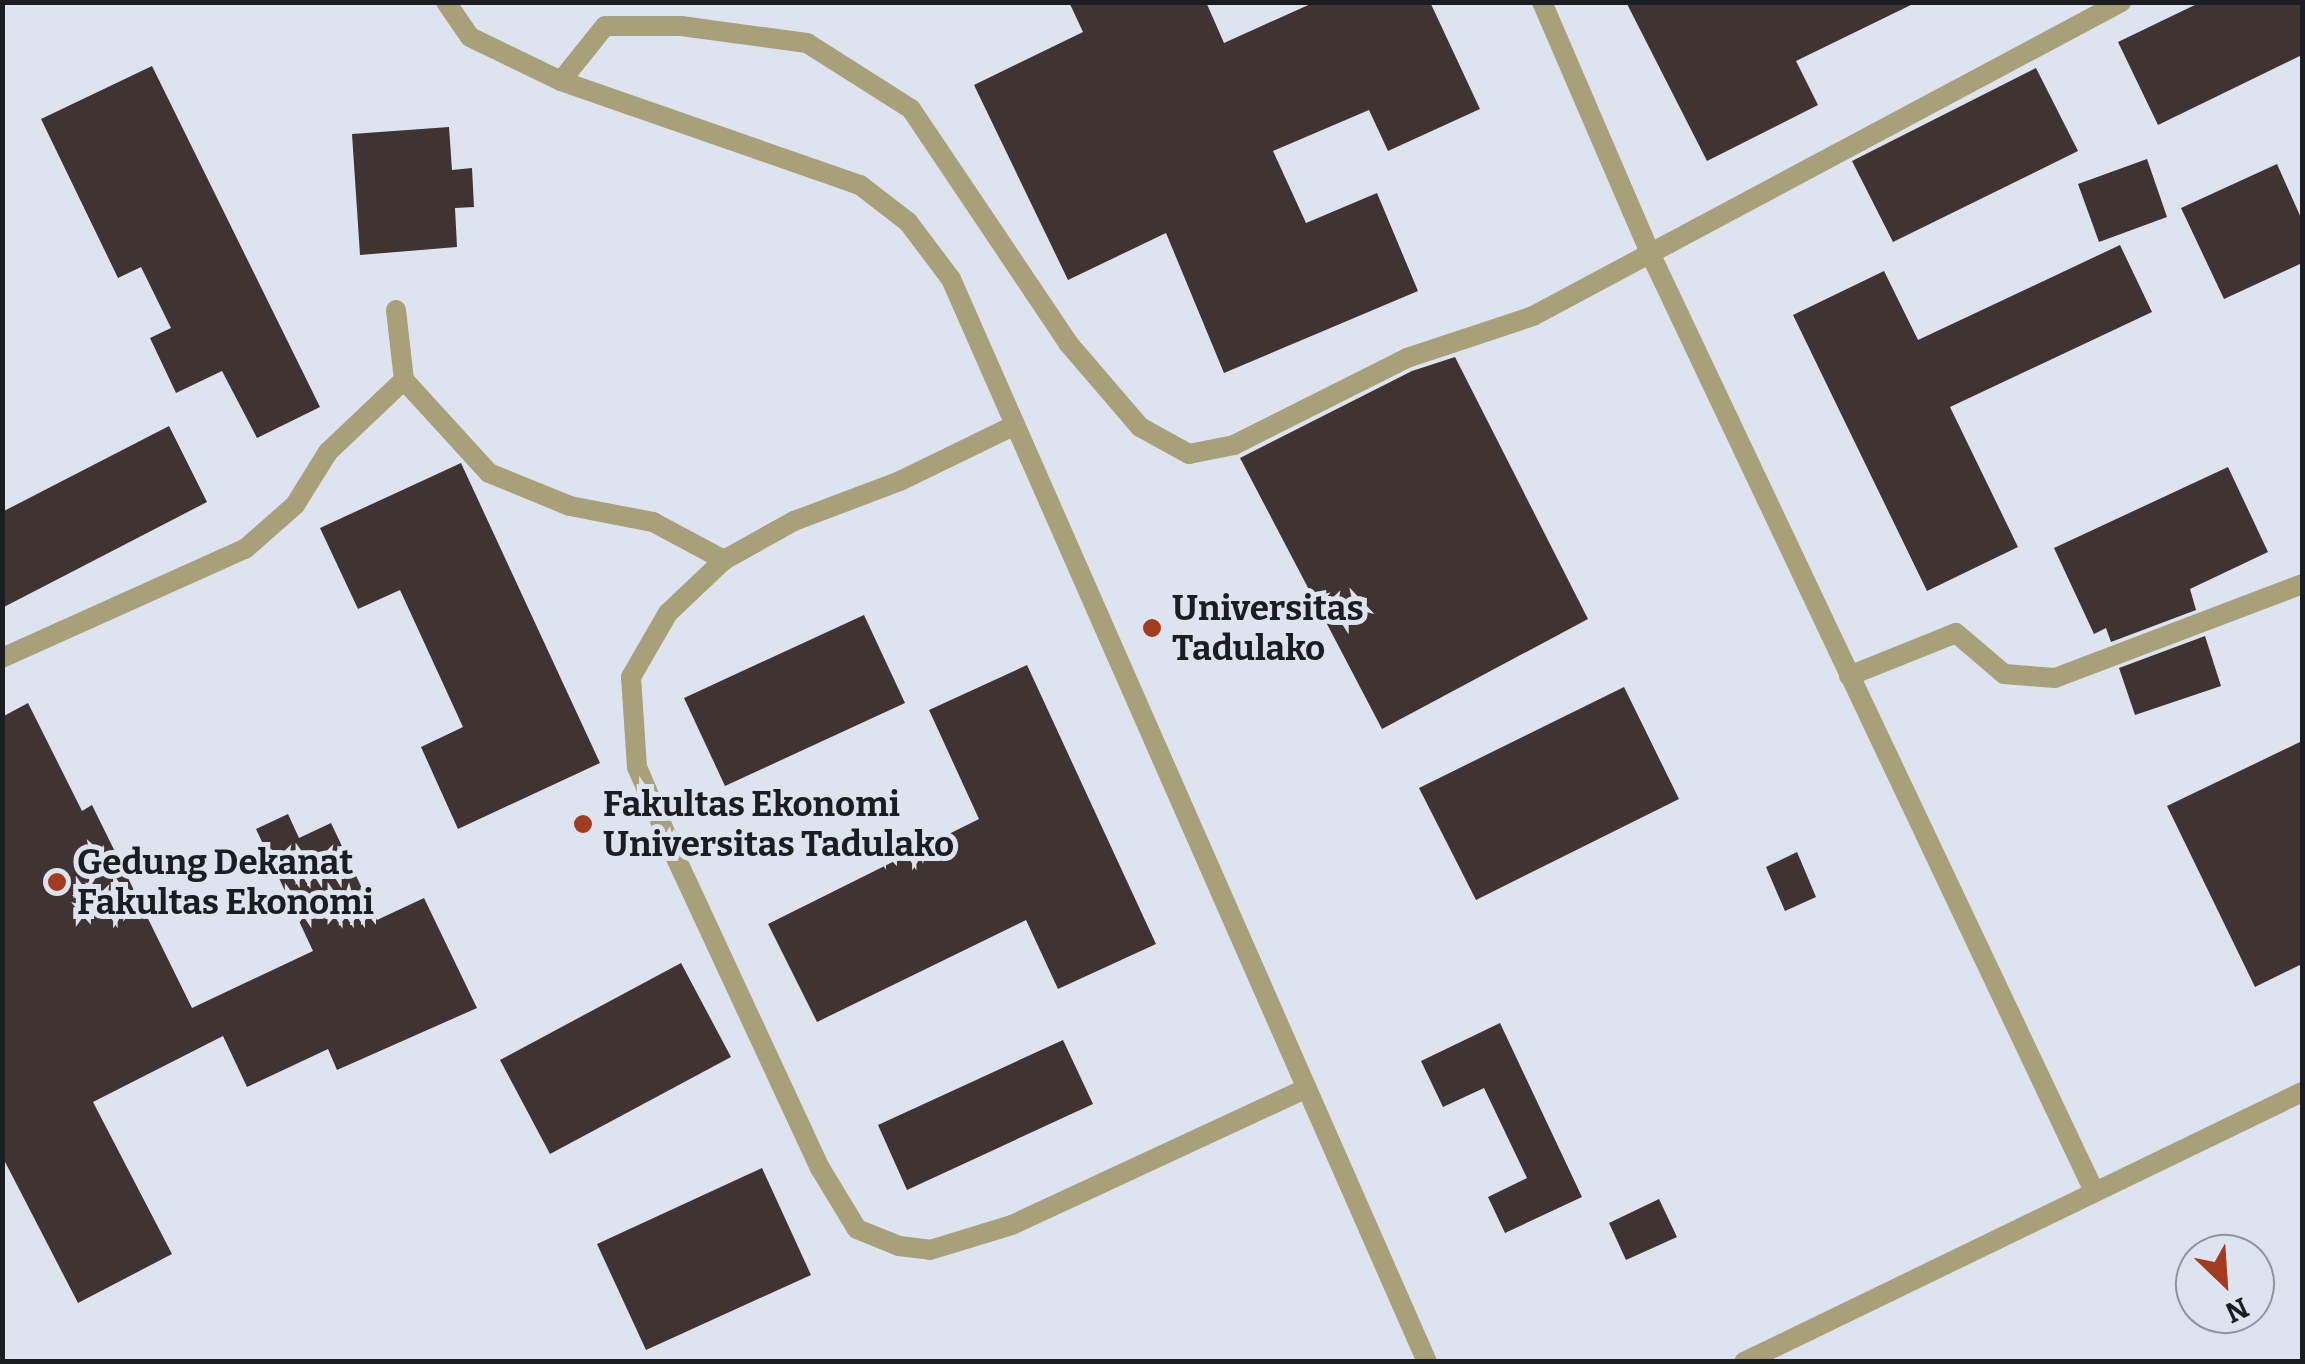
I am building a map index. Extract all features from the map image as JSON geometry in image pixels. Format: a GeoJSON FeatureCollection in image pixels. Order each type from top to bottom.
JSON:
{"type":"FeatureCollection","features":[{"type":"Feature","properties":{"kind":"lane"},"geometry":{"type":"LineString","coordinates":[[446,2],[470,37],[561,81],[860,185],[908,222],[951,279],[1427,1362]]}},
{"type":"Feature","properties":{"kind":"lane"},"geometry":{"type":"LineString","coordinates":[[1542,2],[1650,254],[2093,1189]]}},
{"type":"Feature","properties":{"kind":"lane"},"geometry":{"type":"LineString","coordinates":[[561,81],[605,26],[681,26],[807,42],[911,109],[1068,343],[1140,426],[1189,454],[1234,445],[1407,358],[1533,316],[2121,2]]}},
{"type":"Feature","properties":{"kind":"lane"},"geometry":{"type":"LineString","coordinates":[[396,310],[404,380],[490,473],[570,506],[653,522],[724,560]]}},
{"type":"Feature","properties":{"kind":"lane"},"geometry":{"type":"LineString","coordinates":[[2,658],[246,549],[294,505],[328,452],[404,380]]}},
{"type":"Feature","properties":{"kind":"lane"},"geometry":{"type":"LineString","coordinates":[[1015,425],[794,521],[724,560],[668,613],[632,677],[638,767],[820,1168],[857,1228],[930,1250],[1012,1225],[1307,1088]]}},
{"type":"Feature","properties":{"kind":"lane"},"geometry":{"type":"LineString","coordinates":[[1850,676],[1956,634],[2004,674],[2055,678],[2302,584]]}},
{"type":"Feature","properties":{"kind":"lane"},"geometry":{"type":"LineString","coordinates":[[1744,1362],[2093,1189],[2302,1092]]}},
{"type":"Feature","properties":{"kind":"building"},"geometry":{"type":"Polygon","coordinates":[[[1069,2],[1206,2],[1224,43],[1315,2],[1430,2],[1480,109],[1388,151],[1369,110],[1273,151],[1306,223],[1377,193],[1418,291],[1224,373],[1166,233],[1068,280],[974,85],[1083,32],[1069,2]]]}},
{"type":"Feature","properties":{"kind":"building"},"geometry":{"type":"Polygon","coordinates":[[[1626,2],[1917,2],[1796,61],[1818,105],[1707,161],[1626,2]]]}},
{"type":"Feature","properties":{"kind":"building"},"geometry":{"type":"Polygon","coordinates":[[[2201,2],[2302,2],[2302,55],[2158,125],[2118,42],[2201,2]]]}},
{"type":"Feature","properties":{"kind":"building"},"geometry":{"type":"Polygon","coordinates":[[[152,66],[320,407],[257,438],[222,371],[176,393],[150,338],[171,328],[141,267],[118,278],[41,119],[152,66]]]}},
{"type":"Feature","properties":{"kind":"building"},"geometry":{"type":"Polygon","coordinates":[[[2036,68],[2078,151],[1893,242],[1852,161],[2036,68]]]}},
{"type":"Feature","properties":{"kind":"building"},"geometry":{"type":"Polygon","coordinates":[[[449,127],[452,170],[472,168],[474,207],[455,208],[457,247],[360,255],[352,134],[449,127]]]}},
{"type":"Feature","properties":{"kind":"building"},"geometry":{"type":"Polygon","coordinates":[[[2147,159],[2167,217],[2099,242],[2078,184],[2147,159]]]}},
{"type":"Feature","properties":{"kind":"building"},"geometry":{"type":"Polygon","coordinates":[[[2277,164],[2302,220],[2302,263],[2224,299],[2181,208],[2277,164]]]}},
{"type":"Feature","properties":{"kind":"building"},"geometry":{"type":"Polygon","coordinates":[[[2120,245],[2152,312],[1950,407],[2018,547],[1927,591],[1793,315],[1884,271],[1918,340],[2120,245]]]}},
{"type":"Feature","properties":{"kind":"building"},"geometry":{"type":"Polygon","coordinates":[[[1455,357],[1588,619],[1382,729],[1240,458],[1412,371],[1455,357]]]}},
{"type":"Feature","properties":{"kind":"building"},"geometry":{"type":"Polygon","coordinates":[[[169,426],[207,502],[2,608],[2,512],[169,426]]]}},
{"type":"Feature","properties":{"kind":"building"},"geometry":{"type":"Polygon","coordinates":[[[461,463],[600,763],[458,829],[421,747],[463,727],[400,590],[358,609],[320,528],[461,463]]]}},
{"type":"Feature","properties":{"kind":"building"},"geometry":{"type":"Polygon","coordinates":[[[2228,467],[2268,552],[2190,589],[2196,610],[2111,642],[2106,628],[2094,634],[2054,548],[2228,467]]]}},
{"type":"Feature","properties":{"kind":"building"},"geometry":{"type":"Polygon","coordinates":[[[864,615],[905,703],[725,786],[684,698],[864,615]]]}},
{"type":"Feature","properties":{"kind":"building"},"geometry":{"type":"Polygon","coordinates":[[[2205,636],[2221,686],[2135,715],[2119,668],[2205,636]]]}},
{"type":"Feature","properties":{"kind":"building"},"geometry":{"type":"Polygon","coordinates":[[[1027,665],[1156,944],[1058,989],[1026,920],[817,1022],[768,924],[979,819],[929,710],[1027,665]]]}},
{"type":"Feature","properties":{"kind":"building"},"geometry":{"type":"Polygon","coordinates":[[[1624,687],[1679,799],[1476,900],[1419,788],[1624,687]]]}},
{"type":"Feature","properties":{"kind":"building"},"geometry":{"type":"Polygon","coordinates":[[[28,703],[82,811],[92,805],[192,1008],[313,951],[256,829],[288,814],[299,838],[331,823],[377,920],[424,898],[477,1008],[337,1070],[328,1049],[247,1087],[223,1036],[93,1102],[172,1254],[78,1303],[2,1156],[2,717],[28,703]]]}},
{"type":"Feature","properties":{"kind":"building"},"geometry":{"type":"Polygon","coordinates":[[[2302,741],[2302,964],[2255,987],[2167,806],[2302,741]]]}},
{"type":"Feature","properties":{"kind":"building"},"geometry":{"type":"Polygon","coordinates":[[[1797,852],[1816,897],[1785,911],[1766,867],[1797,852]]]}},
{"type":"Feature","properties":{"kind":"building"},"geometry":{"type":"Polygon","coordinates":[[[681,963],[731,1057],[550,1154],[500,1060],[681,963]]]}},
{"type":"Feature","properties":{"kind":"building"},"geometry":{"type":"Polygon","coordinates":[[[1500,1023],[1582,1197],[1505,1233],[1488,1197],[1527,1178],[1484,1088],[1443,1107],[1421,1061],[1500,1023]]]}},
{"type":"Feature","properties":{"kind":"building"},"geometry":{"type":"Polygon","coordinates":[[[1063,1040],[1093,1104],[907,1190],[878,1125],[1063,1040]]]}},
{"type":"Feature","properties":{"kind":"building"},"geometry":{"type":"Polygon","coordinates":[[[762,1168],[811,1275],[646,1350],[597,1244],[762,1168]]]}},
{"type":"Feature","properties":{"kind":"building"},"geometry":{"type":"Polygon","coordinates":[[[1659,1199],[1677,1237],[1626,1260],[1609,1223],[1659,1199]]]}},
{"type":"Feature","properties":{"kind":"place","name":"Universitas Tadulako"},"geometry":{"type":"Point","coordinates":[1152,628]}},
{"type":"Feature","properties":{"kind":"place","name":"Fakultas Ekonomi Universitas Tadulako"},"geometry":{"type":"Point","coordinates":[583,824]}},
{"type":"Feature","properties":{"kind":"place","name":"Gedung Dekanat Fakultas Ekonomi"},"geometry":{"type":"Point","coordinates":[57,882]}}]}
